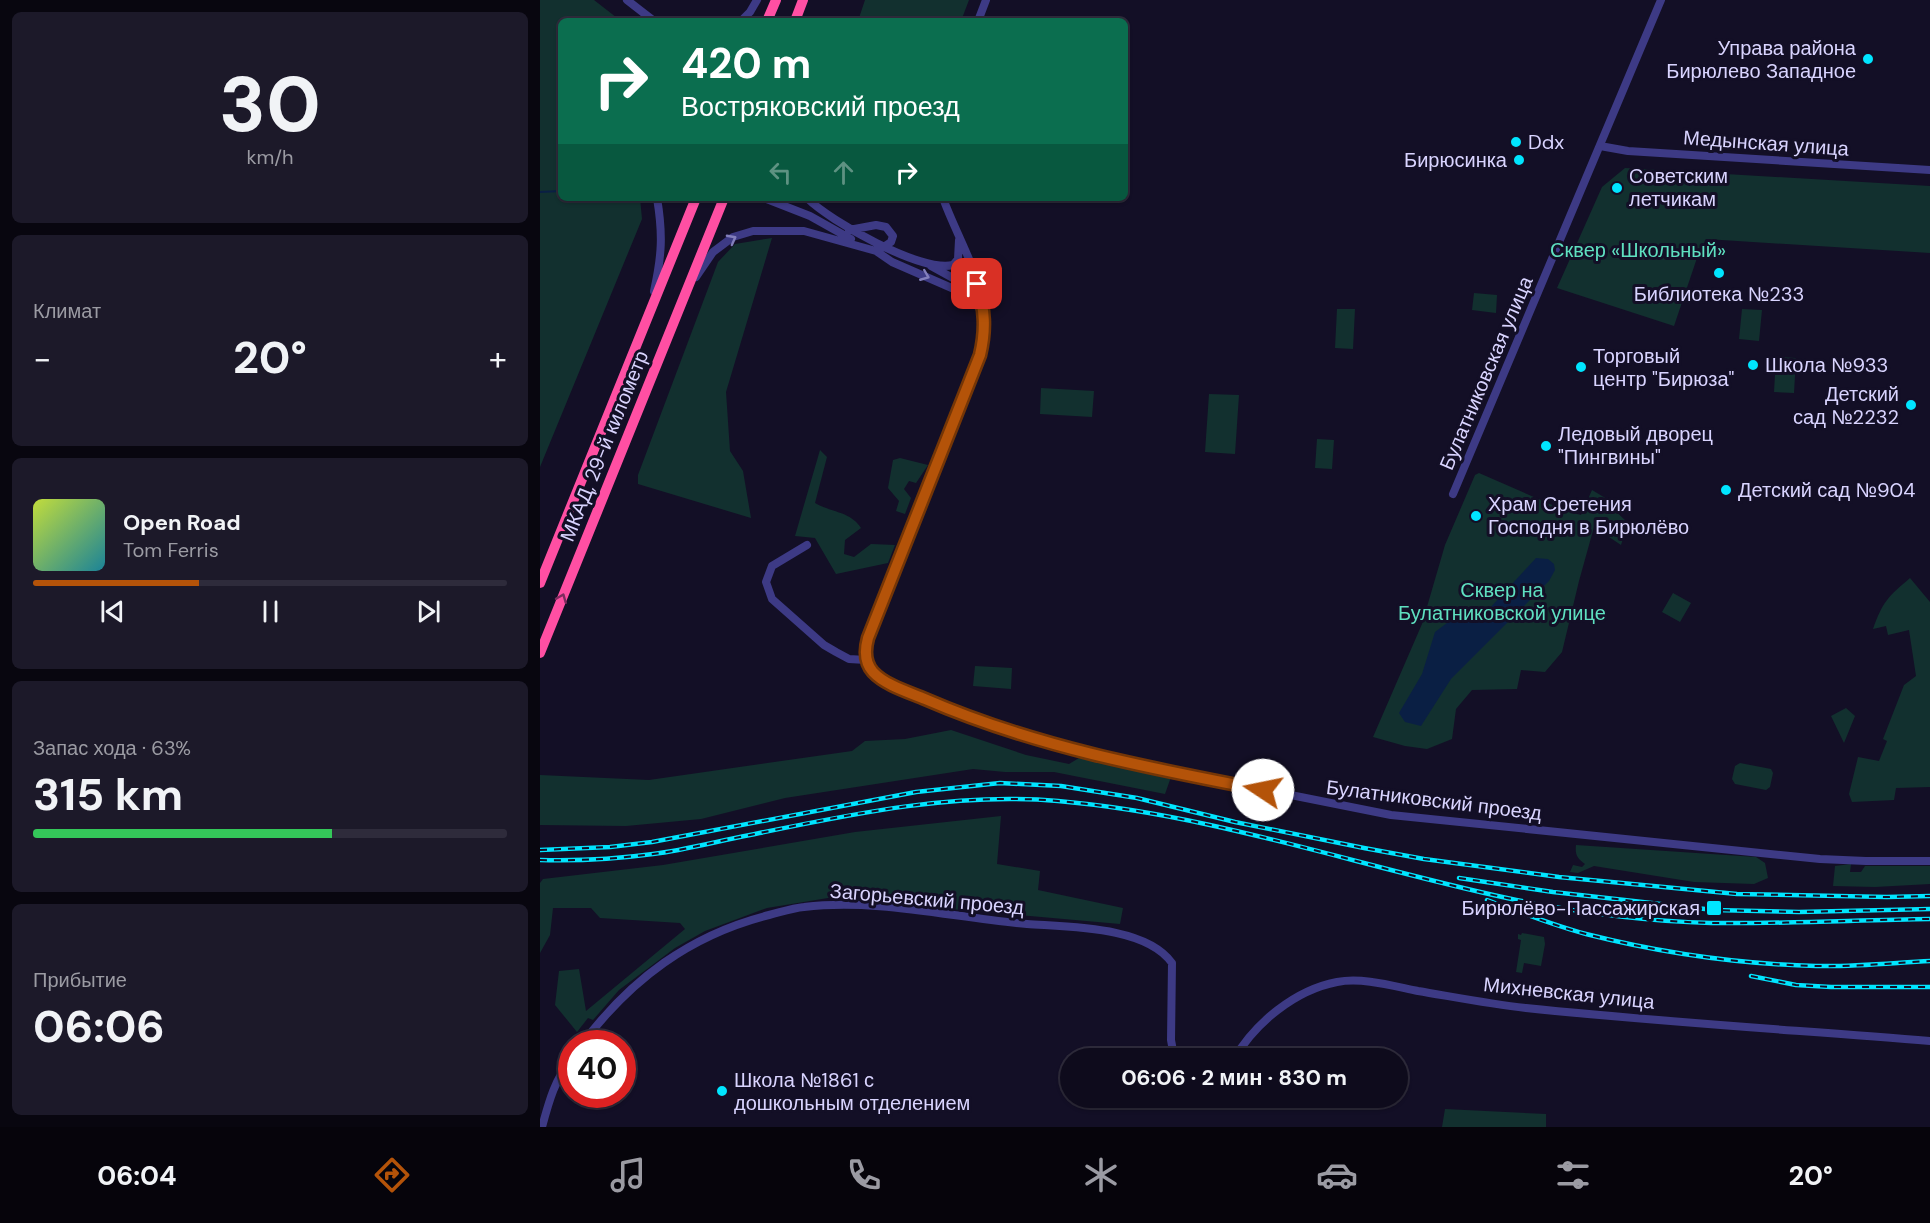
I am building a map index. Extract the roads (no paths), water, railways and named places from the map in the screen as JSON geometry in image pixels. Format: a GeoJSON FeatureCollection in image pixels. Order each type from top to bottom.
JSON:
{"type":"FeatureCollection","features":[{"type":"Feature","properties":{"kind":"highway"},"geometry":{"type":"LineString","coordinates":[[768,18],[776,0]]}},
{"type":"Feature","properties":{"kind":"highway"},"geometry":{"type":"LineString","coordinates":[[796,18],[803,0]]}},
{"type":"Feature","properties":{"kind":"highway","name":"МКАД, 29-й километр"},"geometry":{"type":"LineString","coordinates":[[540,584],[695,201]]}},
{"type":"Feature","properties":{"kind":"highway","name":"МКАД, 29-й километр"},"geometry":{"type":"LineString","coordinates":[[540,652],[723,201]]}},
{"type":"Feature","properties":{"kind":"street"},"geometry":{"type":"LineString","coordinates":[[627,0],[650,18]]}},
{"type":"Feature","properties":{"kind":"street"},"geometry":{"type":"LineString","coordinates":[[743,18],[757,0]]}},
{"type":"Feature","properties":{"kind":"street"},"geometry":{"type":"LineString","coordinates":[[979,18],[986,0]]}},
{"type":"Feature","properties":{"kind":"street","name":"Булатниковская улица"},"geometry":{"type":"LineString","coordinates":[[1453,494],[1661,0]]}},
{"type":"Feature","properties":{"kind":"street","name":"Медынская улица"},"geometry":{"type":"LineString","coordinates":[[1600,146],[1629,151],[1930,170]]}},
{"type":"Feature","properties":{"kind":"street"},"geometry":{"type":"LineString","coordinates":[[650,310],[662,250],[657,201]]}},
{"type":"Feature","properties":{"kind":"street"},"geometry":{"type":"LineString","coordinates":[[771,201],[841,229],[886,226],[892,236],[891,242],[876,251]]}},
{"type":"Feature","properties":{"kind":"street"},"geometry":{"type":"LineString","coordinates":[[810,201],[851,230],[974,285]]}},
{"type":"Feature","properties":{"kind":"street"},"geometry":{"type":"LineString","coordinates":[[807,545],[772,566],[766,582],[772,599],[824,645],[842,656],[866,660],[866,646],[977,363],[985,330],[980,293],[974,285],[959,236],[944,201]]}},
{"type":"Feature","properties":{"kind":"street"},"geometry":{"type":"LineString","coordinates":[[819,221],[863,246]]}},
{"type":"Feature","properties":{"kind":"street"},"geometry":{"type":"LineString","coordinates":[[675,319],[713,252],[733,237],[753,231],[804,231],[863,246],[876,251],[892,262],[970,296],[984,315]]}},
{"type":"Feature","properties":{"kind":"street"},"geometry":{"type":"LineString","coordinates":[[925,262],[953,265],[958,259],[959,236]]}},
{"type":"Feature","properties":{"kind":"street"},"geometry":{"type":"LineString","coordinates":[[951,286],[964,289],[974,285]]}},
{"type":"Feature","properties":{"kind":"street","name":"Булатниковский проезд"},"geometry":{"type":"LineString","coordinates":[[866,660],[873,672],[892,685],[953,711],[1039,740],[1133,764],[1359,810],[1820,859],[1930,861]]}},
{"type":"Feature","properties":{"kind":"street","name":"Загорьевский проезд"},"geometry":{"type":"LineString","coordinates":[[594,1030],[627,992],[662,963],[697,941],[756,918],[804,907],[862,906],[1077,928],[1138,938],[1152,945],[1172,963],[1172,1048]]}},
{"type":"Feature","properties":{"kind":"street","name":"Михневская улица"},"geometry":{"type":"LineString","coordinates":[[1242,1048],[1257,1028],[1295,998],[1340,981],[1392,986],[1525,1008],[1930,1041]]}},
{"type":"Feature","properties":{"kind":"street"},"geometry":{"type":"LineString","coordinates":[[542,1127],[550,1095],[558,1077]]}},
{"type":"Feature","properties":{"kind":"water"},"geometry":{"type":"Polygon","coordinates":[[[1536,558],[1548,559],[1554,564],[1555,570],[1549,581],[1451,679],[1421,726],[1405,722],[1399,713],[1422,674],[1435,632],[1447,623],[1490,608],[1536,558]]]}},
{"type":"Feature","properties":{"kind":"waterway"},"geometry":{"type":"LineString","coordinates":[[540,192],[558,191]]}},
{"type":"Feature","properties":{"kind":"railway"},"geometry":{"type":"LineString","coordinates":[[540,850],[610,847],[652,842],[916,792],[1000,783],[1061,786],[1137,798],[1235,822],[1364,848],[1424,859],[1559,877],[1737,894],[1930,896]]}},
{"type":"Feature","properties":{"kind":"railway"},"geometry":{"type":"LineString","coordinates":[[540,860],[596,859],[653,854],[903,807],[942,802],[1019,799],[1058,801],[1172,817],[1284,842],[1507,898],[1609,915],[1711,923],[1930,919]]}},
{"type":"Feature","properties":{"kind":"railway"},"geometry":{"type":"LineString","coordinates":[[1459,878],[1553,892],[1714,910],[1799,912],[1930,909]]}},
{"type":"Feature","properties":{"kind":"railway"},"geometry":{"type":"LineString","coordinates":[[1487,900],[1586,934],[1643,947],[1700,956],[1758,963],[1816,966],[1930,961]]}},
{"type":"Feature","properties":{"kind":"railway"},"geometry":{"type":"LineString","coordinates":[[1751,976],[1796,985],[1930,987]]}},
{"type":"Feature","properties":{"kind":"place","name":"Управа района Бирюлево Западное"},"geometry":{"type":"Point","coordinates":[1868,59]}},
{"type":"Feature","properties":{"kind":"place","name":"Ddx"},"geometry":{"type":"Point","coordinates":[1516,142]}},
{"type":"Feature","properties":{"kind":"place","name":"Бирюсинка"},"geometry":{"type":"Point","coordinates":[1519,160]}},
{"type":"Feature","properties":{"kind":"place","name":"Cоветским летчикам"},"geometry":{"type":"Point","coordinates":[1617,188]}},
{"type":"Feature","properties":{"kind":"place","name":"Библиотека №233"},"geometry":{"type":"Point","coordinates":[1719,273]}},
{"type":"Feature","properties":{"kind":"place","name":"Школа №933"},"geometry":{"type":"Point","coordinates":[1753,365]}},
{"type":"Feature","properties":{"kind":"place","name":"Торговый центр \"Бирюза\""},"geometry":{"type":"Point","coordinates":[1581,367]}},
{"type":"Feature","properties":{"kind":"place","name":"Детский сад №2232"},"geometry":{"type":"Point","coordinates":[1911,405]}},
{"type":"Feature","properties":{"kind":"place","name":"Ледовый дворец \"Пингвины\""},"geometry":{"type":"Point","coordinates":[1546,446]}},
{"type":"Feature","properties":{"kind":"place","name":"Детский сад №904"},"geometry":{"type":"Point","coordinates":[1726,490]}},
{"type":"Feature","properties":{"kind":"place","name":"Храм Сретения Господня в Бирюлёво"},"geometry":{"type":"Point","coordinates":[1476,516]}},
{"type":"Feature","properties":{"kind":"place","name":"Бирюлёво-Пассажирская"},"geometry":{"type":"Point","coordinates":[1714,908]}},
{"type":"Feature","properties":{"kind":"place","name":"Школа №1861 с дошкольным отделением"},"geometry":{"type":"Point","coordinates":[722,1091]}},
{"type":"Feature","properties":{"kind":"park label","name":"Сквер «Школьный»"},"geometry":{"type":"Point","coordinates":[1638,250]}},
{"type":"Feature","properties":{"kind":"park label","name":"Сквер на Булатниковской улице"},"geometry":{"type":"Point","coordinates":[1502,602]}}]}
